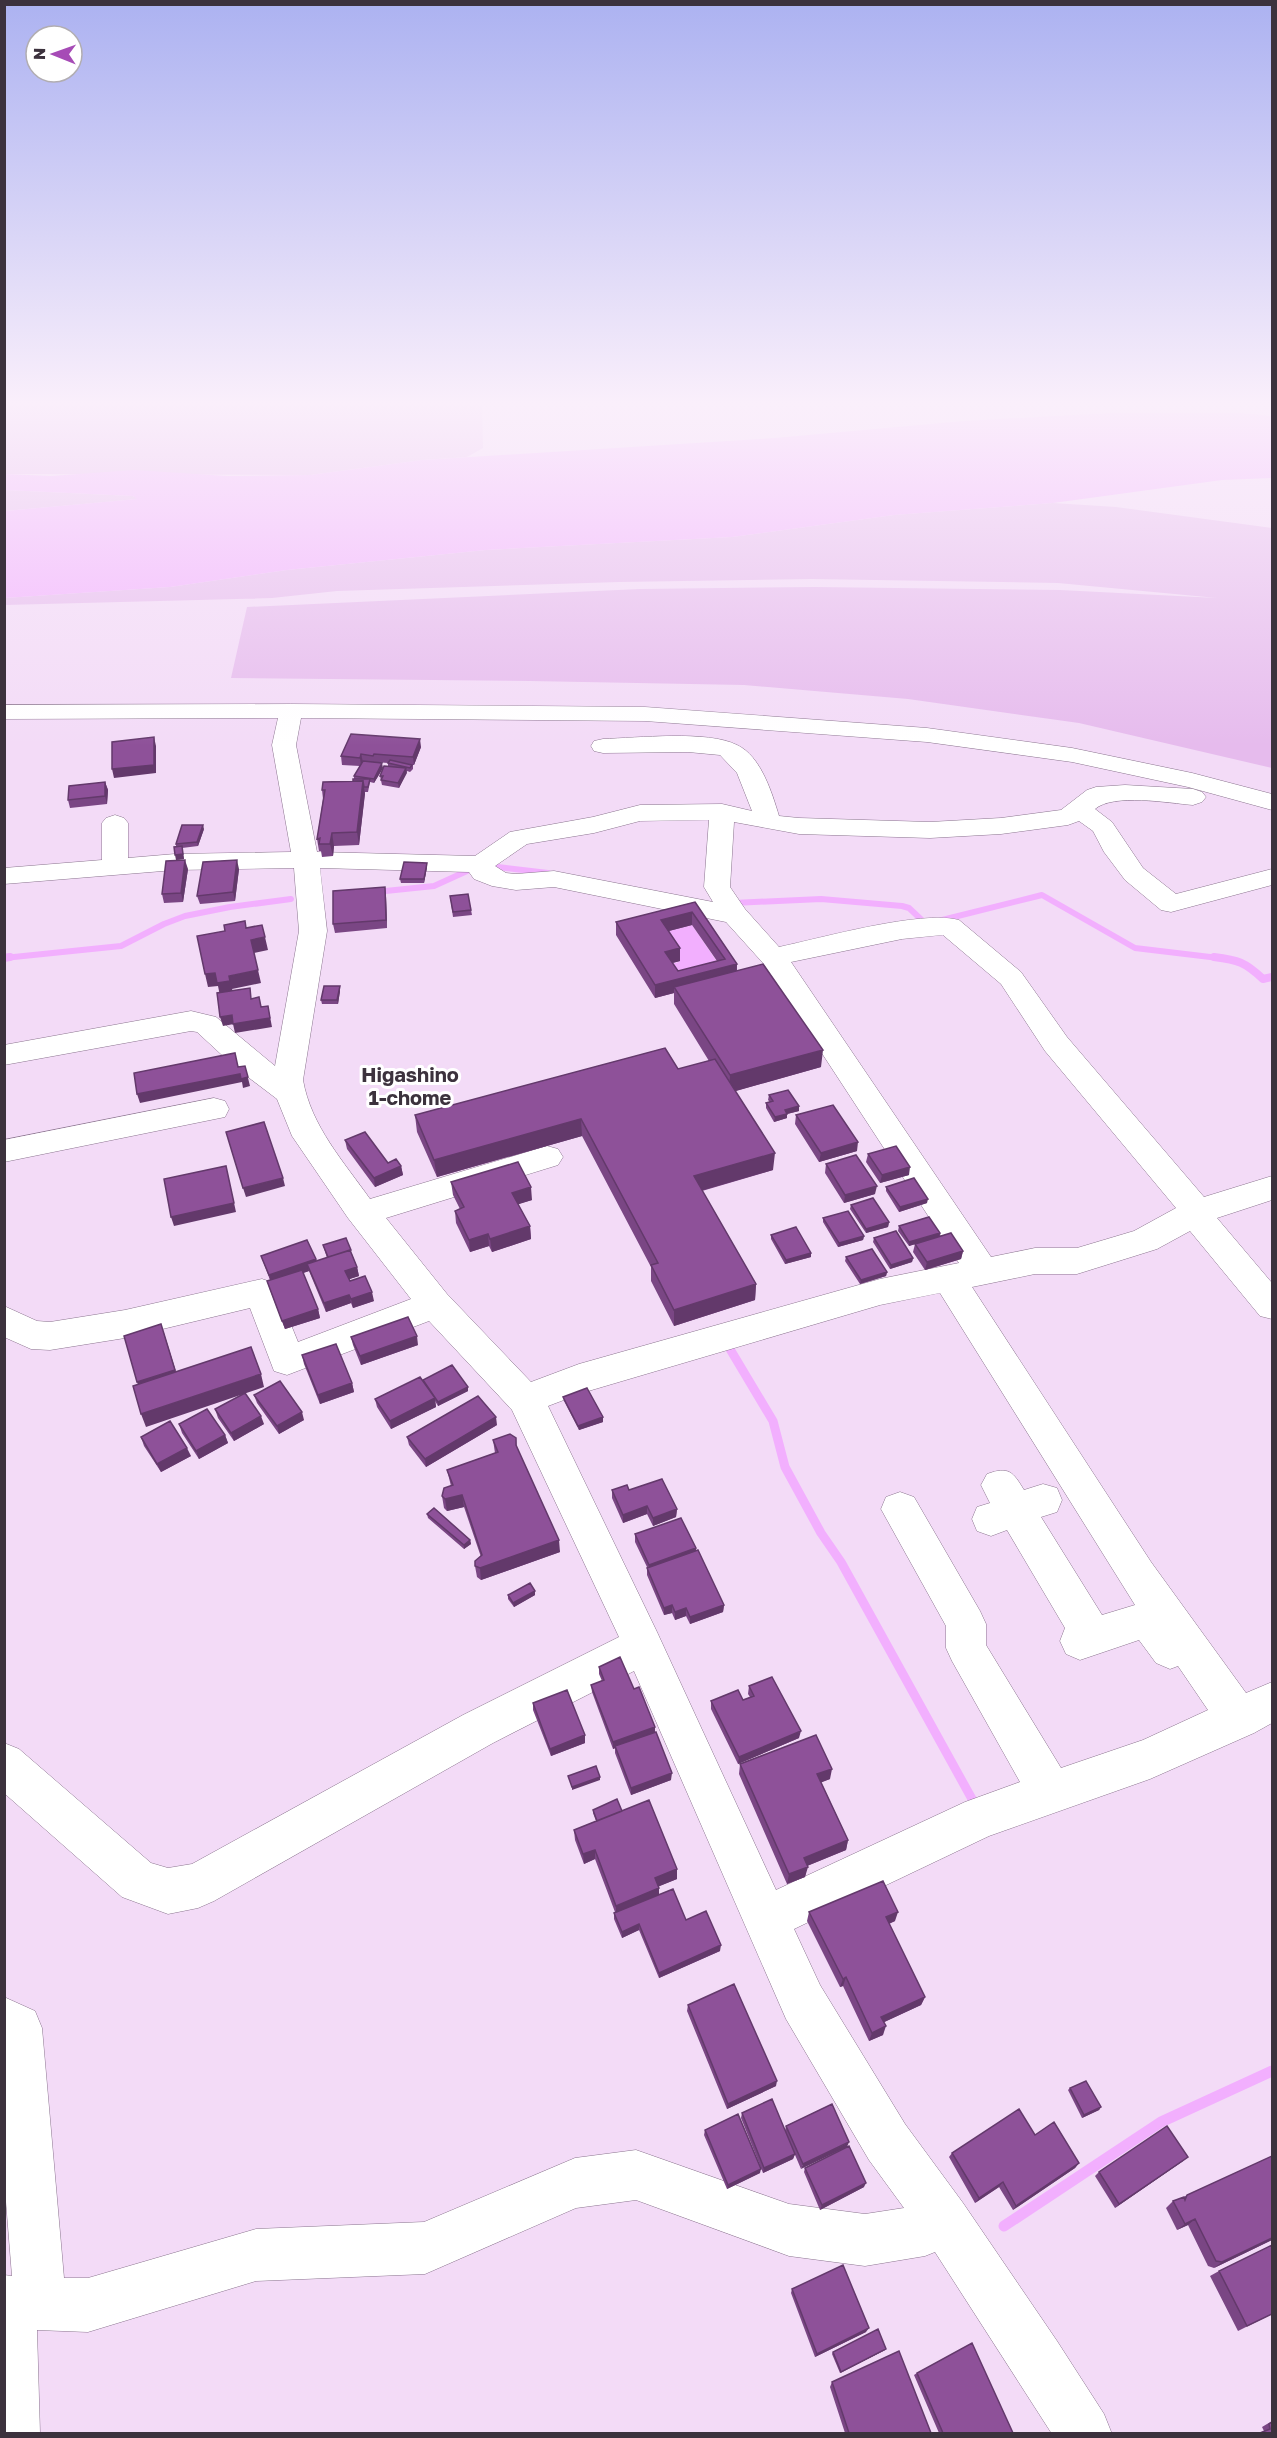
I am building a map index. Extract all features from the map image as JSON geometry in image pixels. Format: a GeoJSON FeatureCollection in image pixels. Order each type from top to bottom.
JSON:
{"type":"FeatureCollection","features":[{"type":"Feature","properties":{"kind":"street"},"geometry":{"type":"LineString","coordinates":[[4,712],[291,711],[645,714],[927,735],[1072,755],[1192,780],[1265,799]]}},
{"type":"Feature","properties":{"kind":"street"},"geometry":{"type":"LineString","coordinates":[[291,711],[284,745],[304,860],[313,931],[297,1010],[288,1080],[290,1093],[303,1128],[364,1213],[435,1304],[525,1400],[541,1428],[643,1645],[803,2002],[887,2142],[945,2221],[1084,2433]]}},
{"type":"Feature","properties":{"kind":"street"},"geometry":{"type":"LineString","coordinates":[[603,746],[705,745],[728,749],[736,756],[755,783],[768,822]]}},
{"type":"Feature","properties":{"kind":"street"},"geometry":{"type":"LineString","coordinates":[[4,876],[175,862],[304,860],[481,864],[519,837],[594,825],[640,813],[722,812],[799,826],[930,830],[1001,826],[1068,818],[1096,795],[1125,793],[1245,800],[1265,799]]}},
{"type":"Feature","properties":{"kind":"street"},"geometry":{"type":"LineString","coordinates":[[1079,809],[1103,827],[1117,852],[1134,874],[1171,903],[1272,877]]}},
{"type":"Feature","properties":{"kind":"street"},"geometry":{"type":"LineString","coordinates":[[722,812],[717,887],[735,915],[773,957],[965,1275],[1137,1574],[1242,1717]]}},
{"type":"Feature","properties":{"kind":"street"},"geometry":{"type":"LineString","coordinates":[[115,823],[115,867]]}},
{"type":"Feature","properties":{"kind":"street"},"geometry":{"type":"LineString","coordinates":[[481,864],[483,873],[501,880],[516,882],[554,879],[735,915]]}},
{"type":"Feature","properties":{"kind":"street"},"geometry":{"type":"LineString","coordinates":[[773,957],[902,930],[949,926],[1011,978],[1056,1044],[1192,1205],[1194,1213],[1272,1306]]}},
{"type":"Feature","properties":{"kind":"street"},"geometry":{"type":"LineString","coordinates":[[4,1055],[191,1021],[206,1024],[247,1061],[290,1093]]}},
{"type":"Feature","properties":{"kind":"street"},"geometry":{"type":"LineString","coordinates":[[4,1151],[214,1109]]}},
{"type":"Feature","properties":{"kind":"street"},"geometry":{"type":"LineString","coordinates":[[364,1213],[547,1157]]}},
{"type":"Feature","properties":{"kind":"street"},"geometry":{"type":"LineString","coordinates":[[525,1400],[579,1379],[869,1295],[1035,1262],[1077,1261],[1145,1240],[1194,1213],[1272,1188]]}},
{"type":"Feature","properties":{"kind":"street"},"geometry":{"type":"LineString","coordinates":[[4,1320],[31,1335],[50,1336],[125,1324],[261,1292],[287,1361],[435,1304]]}},
{"type":"Feature","properties":{"kind":"street"},"geometry":{"type":"LineString","coordinates":[[1012,1503],[1087,1639],[1148,1619],[1205,1699],[1242,1717]]}},
{"type":"Feature","properties":{"kind":"street"},"geometry":{"type":"LineString","coordinates":[[900,1509],[966,1624],[966,1648],[1050,1791]]}},
{"type":"Feature","properties":{"kind":"street"},"geometry":{"type":"LineString","coordinates":[[4,1764],[138,1881],[168,1891],[198,1885],[478,1729],[643,1645]]}},
{"type":"Feature","properties":{"kind":"street"},"geometry":{"type":"LineString","coordinates":[[764,1919],[981,1817],[1050,1791],[1150,1758],[1242,1717]]}},
{"type":"Feature","properties":{"kind":"street"},"geometry":{"type":"LineString","coordinates":[[4,2021],[18,2028],[20,2303],[10,2323],[12,2433]]}},
{"type":"Feature","properties":{"kind":"street"},"geometry":{"type":"LineString","coordinates":[[20,2303],[88,2305],[256,2255],[425,2248],[575,2183],[636,2175],[789,2230],[865,2240],[926,2230],[945,2221]]}},
{"type":"Feature","properties":{"kind":"shaded area"},"geometry":{"type":"Polygon","coordinates":[[[5,519],[866,519],[732,537],[486,550],[287,570],[170,587],[5,598],[5,519]]]}},
{"type":"Feature","properties":{"kind":"shaded area"},"geometry":{"type":"Polygon","coordinates":[[[866,519],[1203,519],[1272,528],[1272,768],[1079,723],[908,699],[744,685],[231,678],[247,607],[640,589],[815,587],[1060,590],[1217,598],[1058,583],[812,579],[619,582],[337,591],[272,598],[5,605],[5,598],[170,587],[287,570],[486,550],[732,537],[866,519]]]}},
{"type":"Feature","properties":{"kind":"shaded area"},"geometry":{"type":"Polygon","coordinates":[[[692,925],[724,972],[677,984],[665,965],[679,962],[661,933],[692,925]]]}},
{"type":"Feature","properties":{"kind":"building"},"geometry":{"type":"Polygon","coordinates":[[[351,734],[420,739],[413,757],[374,754],[373,756],[361,754],[360,758],[341,756],[351,734]]]}},
{"type":"Feature","properties":{"kind":"building"},"geometry":{"type":"Polygon","coordinates":[[[154,737],[154,765],[112,769],[112,742],[154,737]]]}},
{"type":"Feature","properties":{"kind":"building"},"geometry":{"type":"Polygon","coordinates":[[[390,760],[412,765],[410,768],[388,763],[390,760]]]}},
{"type":"Feature","properties":{"kind":"building"},"geometry":{"type":"Polygon","coordinates":[[[363,761],[382,763],[374,779],[354,776],[363,761]]]}},
{"type":"Feature","properties":{"kind":"building"},"geometry":{"type":"Polygon","coordinates":[[[384,766],[406,768],[398,783],[381,780],[383,776],[380,776],[384,766]]]}},
{"type":"Feature","properties":{"kind":"building"},"geometry":{"type":"Polygon","coordinates":[[[353,779],[370,779],[368,787],[364,787],[363,781],[353,781],[353,779]]]}},
{"type":"Feature","properties":{"kind":"building"},"geometry":{"type":"Polygon","coordinates":[[[363,781],[357,832],[332,833],[330,844],[319,844],[320,838],[317,839],[325,790],[322,790],[323,782],[363,781]]]}},
{"type":"Feature","properties":{"kind":"building"},"geometry":{"type":"Polygon","coordinates":[[[105,782],[105,796],[68,800],[69,786],[105,782]]]}},
{"type":"Feature","properties":{"kind":"building"},"geometry":{"type":"Polygon","coordinates":[[[182,825],[203,825],[197,842],[176,844],[182,825]]]}},
{"type":"Feature","properties":{"kind":"building"},"geometry":{"type":"Polygon","coordinates":[[[182,846],[183,854],[175,855],[174,847],[182,846]]]}},
{"type":"Feature","properties":{"kind":"building"},"geometry":{"type":"Polygon","coordinates":[[[185,860],[181,893],[162,894],[166,861],[185,860]]]}},
{"type":"Feature","properties":{"kind":"building"},"geometry":{"type":"Polygon","coordinates":[[[237,860],[233,892],[197,896],[203,862],[237,860]]]}},
{"type":"Feature","properties":{"kind":"building"},"geometry":{"type":"Polygon","coordinates":[[[404,862],[427,863],[424,879],[400,879],[404,862]]]}},
{"type":"Feature","properties":{"kind":"building"},"geometry":{"type":"Polygon","coordinates":[[[385,887],[386,920],[333,924],[333,891],[385,887]]]}},
{"type":"Feature","properties":{"kind":"building"},"geometry":{"type":"Polygon","coordinates":[[[468,894],[471,910],[453,912],[450,896],[468,894]]]}},
{"type":"Feature","properties":{"kind":"building"},"geometry":{"type":"Polygon","coordinates":[[[695,902],[737,964],[655,985],[616,922],[695,902]],[[692,912],[661,920],[680,948],[665,952],[678,971],[725,959],[692,912]]]}},
{"type":"Feature","properties":{"kind":"building"},"geometry":{"type":"Polygon","coordinates":[[[245,921],[246,928],[262,925],[265,937],[251,940],[258,970],[229,976],[230,981],[217,983],[215,973],[205,974],[197,936],[225,931],[224,925],[245,921]]]}},
{"type":"Feature","properties":{"kind":"building"},"geometry":{"type":"Polygon","coordinates":[[[763,964],[823,1050],[730,1075],[674,987],[763,964]]]}},
{"type":"Feature","properties":{"kind":"building"},"geometry":{"type":"Polygon","coordinates":[[[324,986],[340,986],[337,1000],[321,1000],[324,986]]]}},
{"type":"Feature","properties":{"kind":"building"},"geometry":{"type":"Polygon","coordinates":[[[250,988],[251,999],[259,997],[261,1007],[268,1006],[270,1018],[233,1024],[232,1015],[220,1017],[217,993],[250,988]]]}},
{"type":"Feature","properties":{"kind":"building"},"geometry":{"type":"Polygon","coordinates":[[[665,1048],[678,1069],[715,1059],[775,1153],[694,1176],[756,1284],[674,1310],[651,1265],[658,1263],[581,1119],[434,1160],[415,1115],[665,1048]]]}},
{"type":"Feature","properties":{"kind":"building"},"geometry":{"type":"Polygon","coordinates":[[[235,1053],[238,1067],[245,1066],[248,1077],[241,1079],[240,1074],[137,1094],[134,1073],[235,1053]]]}},
{"type":"Feature","properties":{"kind":"building"},"geometry":{"type":"Polygon","coordinates":[[[788,1090],[799,1106],[785,1110],[787,1114],[775,1117],[766,1103],[773,1101],[769,1095],[788,1090]]]}},
{"type":"Feature","properties":{"kind":"building"},"geometry":{"type":"Polygon","coordinates":[[[833,1105],[858,1142],[821,1153],[796,1115],[833,1105]]]}},
{"type":"Feature","properties":{"kind":"building"},"geometry":{"type":"Polygon","coordinates":[[[264,1122],[283,1178],[243,1188],[226,1132],[264,1122]]]}},
{"type":"Feature","properties":{"kind":"building"},"geometry":{"type":"Polygon","coordinates":[[[365,1132],[388,1163],[396,1159],[401,1166],[374,1178],[345,1140],[365,1132]]]}},
{"type":"Feature","properties":{"kind":"building"},"geometry":{"type":"Polygon","coordinates":[[[896,1146],[910,1167],[882,1175],[868,1154],[896,1146]]]}},
{"type":"Feature","properties":{"kind":"building"},"geometry":{"type":"Polygon","coordinates":[[[856,1155],[877,1186],[845,1195],[826,1164],[856,1155]]]}},
{"type":"Feature","properties":{"kind":"building"},"geometry":{"type":"Polygon","coordinates":[[[518,1162],[531,1187],[512,1193],[530,1226],[490,1239],[488,1234],[469,1240],[455,1211],[464,1207],[451,1182],[518,1162]]]}},
{"type":"Feature","properties":{"kind":"building"},"geometry":{"type":"Polygon","coordinates":[[[226,1166],[234,1203],[171,1217],[164,1179],[226,1166]]]}},
{"type":"Feature","properties":{"kind":"building"},"geometry":{"type":"Polygon","coordinates":[[[914,1178],[928,1199],[900,1207],[886,1187],[914,1178]]]}},
{"type":"Feature","properties":{"kind":"building"},"geometry":{"type":"Polygon","coordinates":[[[873,1198],[889,1222],[866,1229],[851,1205],[873,1198]]]}},
{"type":"Feature","properties":{"kind":"building"},"geometry":{"type":"Polygon","coordinates":[[[848,1211],[864,1236],[839,1243],[823,1218],[848,1211]]]}},
{"type":"Feature","properties":{"kind":"building"},"geometry":{"type":"Polygon","coordinates":[[[929,1217],[940,1233],[909,1242],[899,1226],[929,1217]]]}},
{"type":"Feature","properties":{"kind":"building"},"geometry":{"type":"Polygon","coordinates":[[[796,1227],[811,1253],[786,1260],[771,1235],[796,1227]]]}},
{"type":"Feature","properties":{"kind":"building"},"geometry":{"type":"Polygon","coordinates":[[[896,1231],[913,1258],[891,1265],[874,1238],[896,1231]]]}},
{"type":"Feature","properties":{"kind":"building"},"geometry":{"type":"Polygon","coordinates":[[[951,1233],[963,1251],[927,1262],[915,1244],[951,1233]]]}},
{"type":"Feature","properties":{"kind":"building"},"geometry":{"type":"Polygon","coordinates":[[[346,1238],[351,1250],[328,1257],[323,1245],[346,1238]]]}},
{"type":"Feature","properties":{"kind":"building"},"geometry":{"type":"Polygon","coordinates":[[[307,1240],[316,1259],[269,1275],[261,1256],[307,1240]]]}},
{"type":"Feature","properties":{"kind":"building"},"geometry":{"type":"Polygon","coordinates":[[[872,1249],[887,1272],[861,1280],[846,1257],[872,1249]]]}},
{"type":"Feature","properties":{"kind":"building"},"geometry":{"type":"Polygon","coordinates":[[[350,1250],[357,1267],[345,1271],[350,1281],[365,1276],[372,1292],[351,1299],[349,1295],[324,1303],[307,1264],[350,1250]]]}},
{"type":"Feature","properties":{"kind":"building"},"geometry":{"type":"Polygon","coordinates":[[[302,1270],[318,1309],[282,1321],[267,1281],[302,1270]]]}},
{"type":"Feature","properties":{"kind":"building"},"geometry":{"type":"Polygon","coordinates":[[[408,1317],[417,1336],[360,1356],[351,1337],[408,1317]]]}},
{"type":"Feature","properties":{"kind":"building"},"geometry":{"type":"Polygon","coordinates":[[[161,1324],[175,1370],[137,1382],[124,1336],[161,1324]]]}},
{"type":"Feature","properties":{"kind":"building"},"geometry":{"type":"Polygon","coordinates":[[[336,1344],[352,1383],[318,1395],[302,1355],[336,1344]]]}},
{"type":"Feature","properties":{"kind":"building"},"geometry":{"type":"Polygon","coordinates":[[[251,1347],[261,1374],[141,1414],[133,1386],[251,1347]]]}},
{"type":"Feature","properties":{"kind":"building"},"geometry":{"type":"Polygon","coordinates":[[[452,1365],[468,1387],[438,1402],[423,1380],[452,1365]]]}},
{"type":"Feature","properties":{"kind":"building"},"geometry":{"type":"Polygon","coordinates":[[[420,1377],[435,1398],[390,1421],[375,1399],[420,1377]]]}},
{"type":"Feature","properties":{"kind":"building"},"geometry":{"type":"Polygon","coordinates":[[[280,1381],[302,1412],[277,1426],[254,1395],[280,1381]]]}},
{"type":"Feature","properties":{"kind":"building"},"geometry":{"type":"Polygon","coordinates":[[[587,1388],[603,1417],[578,1426],[563,1397],[587,1388]]]}},
{"type":"Feature","properties":{"kind":"building"},"geometry":{"type":"Polygon","coordinates":[[[245,1393],[261,1416],[231,1433],[215,1409],[245,1393]]]}},
{"type":"Feature","properties":{"kind":"building"},"geometry":{"type":"Polygon","coordinates":[[[478,1396],[496,1417],[425,1459],[407,1437],[478,1396]]]}},
{"type":"Feature","properties":{"kind":"building"},"geometry":{"type":"Polygon","coordinates":[[[207,1409],[225,1435],[196,1451],[179,1424],[207,1409]]]}},
{"type":"Feature","properties":{"kind":"building"},"geometry":{"type":"Polygon","coordinates":[[[170,1421],[187,1448],[157,1464],[141,1437],[170,1421]]]}},
{"type":"Feature","properties":{"kind":"building"},"geometry":{"type":"Polygon","coordinates":[[[510,1434],[516,1438],[516,1445],[559,1540],[480,1568],[475,1566],[475,1561],[482,1555],[462,1495],[445,1499],[442,1496],[444,1488],[453,1485],[447,1470],[498,1452],[493,1440],[510,1434]]]}},
{"type":"Feature","properties":{"kind":"building"},"geometry":{"type":"Polygon","coordinates":[[[662,1479],[677,1509],[653,1518],[647,1506],[623,1515],[612,1490],[627,1485],[629,1490],[662,1479]]]}},
{"type":"Feature","properties":{"kind":"building"},"geometry":{"type":"Polygon","coordinates":[[[434,1508],[470,1540],[464,1545],[427,1514],[434,1508]]]}},
{"type":"Feature","properties":{"kind":"building"},"geometry":{"type":"Polygon","coordinates":[[[681,1518],[696,1548],[649,1565],[635,1534],[681,1518]]]}},
{"type":"Feature","properties":{"kind":"building"},"geometry":{"type":"Polygon","coordinates":[[[698,1550],[724,1605],[690,1617],[686,1608],[675,1612],[672,1605],[664,1608],[647,1568],[698,1550]]]}},
{"type":"Feature","properties":{"kind":"building"},"geometry":{"type":"Polygon","coordinates":[[[530,1583],[535,1591],[513,1603],[508,1595],[530,1583]]]}},
{"type":"Feature","properties":{"kind":"building"},"geometry":{"type":"Polygon","coordinates":[[[620,1657],[634,1689],[639,1687],[655,1727],[613,1742],[591,1685],[604,1680],[599,1667],[620,1657]]]}},
{"type":"Feature","properties":{"kind":"building"},"geometry":{"type":"Polygon","coordinates":[[[772,1677],[801,1731],[739,1757],[711,1701],[738,1690],[743,1700],[754,1696],[749,1686],[772,1677]]]}},
{"type":"Feature","properties":{"kind":"building"},"geometry":{"type":"Polygon","coordinates":[[[567,1690],[585,1735],[550,1749],[533,1703],[567,1690]]]}},
{"type":"Feature","properties":{"kind":"building"},"geometry":{"type":"Polygon","coordinates":[[[656,1732],[672,1773],[631,1788],[615,1746],[656,1732]]]}},
{"type":"Feature","properties":{"kind":"building"},"geometry":{"type":"Polygon","coordinates":[[[816,1735],[832,1769],[817,1774],[848,1840],[804,1858],[808,1867],[789,1874],[740,1764],[816,1735]]]}},
{"type":"Feature","properties":{"kind":"building"},"geometry":{"type":"Polygon","coordinates":[[[596,1766],[600,1777],[572,1787],[568,1776],[596,1766]]]}},
{"type":"Feature","properties":{"kind":"building"},"geometry":{"type":"Polygon","coordinates":[[[617,1799],[622,1811],[597,1821],[593,1810],[617,1799]]]}},
{"type":"Feature","properties":{"kind":"building"},"geometry":{"type":"Polygon","coordinates":[[[649,1800],[677,1869],[655,1878],[659,1888],[616,1906],[595,1850],[583,1854],[574,1830],[649,1800]]]}},
{"type":"Feature","properties":{"kind":"building"},"geometry":{"type":"Polygon","coordinates":[[[883,1881],[898,1912],[886,1917],[925,1997],[881,2017],[886,2026],[872,2033],[846,1977],[843,1979],[809,1912],[883,1881]]]}},
{"type":"Feature","properties":{"kind":"building"},"geometry":{"type":"Polygon","coordinates":[[[673,1889],[686,1920],[706,1911],[721,1945],[659,1973],[639,1924],[622,1932],[614,1913],[673,1889]]]}},
{"type":"Feature","properties":{"kind":"building"},"geometry":{"type":"Polygon","coordinates":[[[734,1984],[777,2081],[728,2104],[688,2005],[734,1984]]]}},
{"type":"Feature","properties":{"kind":"building"},"geometry":{"type":"Polygon","coordinates":[[[1086,2081],[1101,2107],[1084,2115],[1070,2088],[1086,2081]]]}},
{"type":"Feature","properties":{"kind":"building"},"geometry":{"type":"Polygon","coordinates":[[[772,2099],[795,2154],[764,2168],[742,2113],[772,2099]]]}},
{"type":"Feature","properties":{"kind":"building"},"geometry":{"type":"Polygon","coordinates":[[[832,2104],[849,2142],[803,2164],[786,2126],[832,2104]]]}},
{"type":"Feature","properties":{"kind":"building"},"geometry":{"type":"Polygon","coordinates":[[[1019,2109],[1035,2135],[1054,2122],[1079,2163],[1016,2206],[1003,2182],[979,2198],[952,2153],[1019,2109]]]}},
{"type":"Feature","properties":{"kind":"building"},"geometry":{"type":"Polygon","coordinates":[[[738,2114],[761,2169],[728,2185],[705,2130],[738,2114]]]}},
{"type":"Feature","properties":{"kind":"building"},"geometry":{"type":"Polygon","coordinates":[[[1167,2126],[1188,2157],[1119,2204],[1099,2172],[1167,2126]]]}},
{"type":"Feature","properties":{"kind":"building"},"geometry":{"type":"Polygon","coordinates":[[[849,2146],[866,2183],[822,2205],[805,2168],[849,2146]]]}},
{"type":"Feature","properties":{"kind":"building"},"geometry":{"type":"Polygon","coordinates":[[[1272,2156],[1272,2238],[1222,2262],[1216,2261],[1195,2219],[1185,2224],[1173,2201],[1184,2197],[1185,2200],[1187,2195],[1272,2156]]]}},
{"type":"Feature","properties":{"kind":"building"},"geometry":{"type":"Polygon","coordinates":[[[1272,2245],[1272,2314],[1247,2326],[1219,2271],[1272,2245]]]}},
{"type":"Feature","properties":{"kind":"building"},"geometry":{"type":"Polygon","coordinates":[[[843,2265],[869,2328],[817,2354],[792,2289],[843,2265]]]}},
{"type":"Feature","properties":{"kind":"building"},"geometry":{"type":"Polygon","coordinates":[[[878,2329],[886,2349],[841,2372],[833,2352],[878,2329]]]}},
{"type":"Feature","properties":{"kind":"building"},"geometry":{"type":"Polygon","coordinates":[[[972,2343],[1013,2433],[943,2433],[917,2373],[972,2343]]]}},
{"type":"Feature","properties":{"kind":"building"},"geometry":{"type":"Polygon","coordinates":[[[899,2351],[931,2433],[849,2433],[832,2382],[899,2351]]]}},
{"type":"Feature","properties":{"kind":"building"},"geometry":{"type":"Polygon","coordinates":[[[1272,2422],[1272,2433],[1260,2433],[1270,2429],[1269,2424],[1272,2422]]]}},
{"type":"Feature","properties":{"kind":"waterway"},"geometry":{"type":"LineString","coordinates":[[490,866],[548,873]]}},
{"type":"Feature","properties":{"kind":"waterway"},"geometry":{"type":"LineString","coordinates":[[376,892],[434,886],[467,871]]}},
{"type":"Feature","properties":{"kind":"waterway"},"geometry":{"type":"LineString","coordinates":[[734,903],[821,899],[902,906],[909,908],[926,924],[1042,895],[1135,948],[1227,959]]}},
{"type":"Feature","properties":{"kind":"waterway"},"geometry":{"type":"LineString","coordinates":[[10,957],[4,958],[121,946],[185,916],[291,899]]}},
{"type":"Feature","properties":{"kind":"waterway"},"geometry":{"type":"LineString","coordinates":[[1214,957],[1241,963],[1263,979],[1272,977]]}},
{"type":"Feature","properties":{"kind":"waterway"},"geometry":{"type":"LineString","coordinates":[[727,1344],[773,1421],[785,1467],[821,1533],[841,1562],[972,1799]]}},
{"type":"Feature","properties":{"kind":"waterway"},"geometry":{"type":"LineString","coordinates":[[1004,2226],[1161,2122],[1272,2071]]}},
{"type":"Feature","properties":{"kind":"district","name":"Higashino 1-chome"},"geometry":{"type":"Point","coordinates":[410,1086]}}]}
